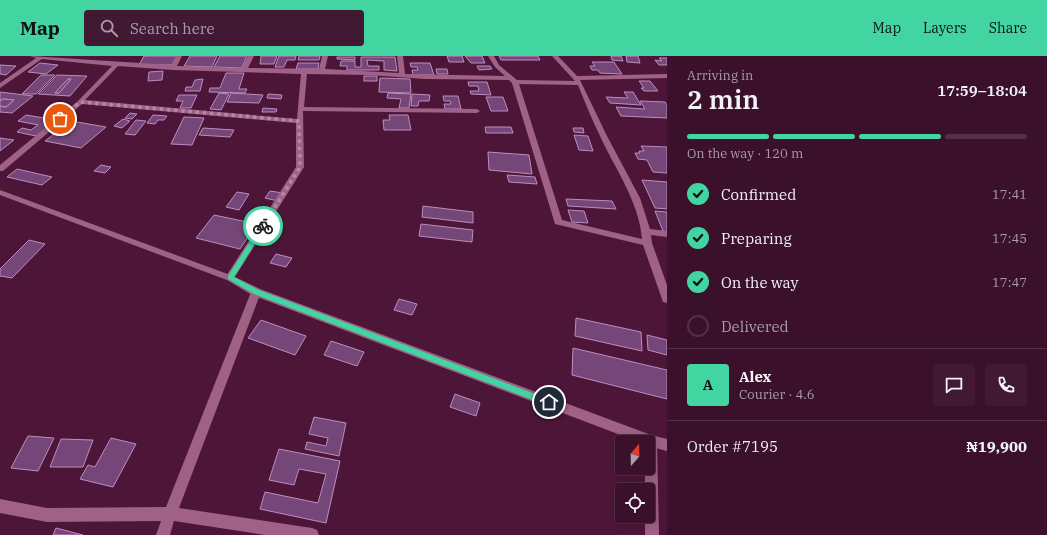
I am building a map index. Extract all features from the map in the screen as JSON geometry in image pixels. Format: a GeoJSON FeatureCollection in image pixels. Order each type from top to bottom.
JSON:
{"type":"FeatureCollection","features":[{"type":"Feature","properties":{"kind":"street"},"geometry":{"type":"LineString","coordinates":[[33,56],[127,66],[304,72],[322,71],[512,80],[578,81],[667,76]]}},
{"type":"Feature","properties":{"kind":"street"},"geometry":{"type":"LineString","coordinates":[[127,66],[134,56]]}},
{"type":"Feature","properties":{"kind":"street"},"geometry":{"type":"LineString","coordinates":[[173,68],[179,56]]}},
{"type":"Feature","properties":{"kind":"street"},"geometry":{"type":"LineString","coordinates":[[245,69],[252,56]]}},
{"type":"Feature","properties":{"kind":"street"},"geometry":{"type":"LineString","coordinates":[[322,71],[325,56]]}},
{"type":"Feature","properties":{"kind":"street"},"geometry":{"type":"LineString","coordinates":[[400,56],[402,75]]}},
{"type":"Feature","properties":{"kind":"street"},"geometry":{"type":"LineString","coordinates":[[491,56],[497,66],[512,80],[558,222],[647,243]]}},
{"type":"Feature","properties":{"kind":"street"},"geometry":{"type":"LineString","coordinates":[[555,56],[578,81],[603,136],[636,198],[646,232],[647,243],[663,276],[667,298]]}},
{"type":"Feature","properties":{"kind":"street"},"geometry":{"type":"LineString","coordinates":[[0,86],[41,57]]}},
{"type":"Feature","properties":{"kind":"street"},"geometry":{"type":"LineString","coordinates":[[0,169],[80,102],[117,64]]}},
{"type":"Feature","properties":{"kind":"street"},"geometry":{"type":"LineString","coordinates":[[230,278],[300,167],[299,121],[304,72]]}},
{"type":"Feature","properties":{"kind":"street"},"geometry":{"type":"LineString","coordinates":[[80,102],[299,121]]}},
{"type":"Feature","properties":{"kind":"street"},"geometry":{"type":"LineString","coordinates":[[300,109],[477,111]]}},
{"type":"Feature","properties":{"kind":"street"},"geometry":{"type":"LineString","coordinates":[[0,192],[230,278],[256,292],[635,435]]}},
{"type":"Feature","properties":{"kind":"street"},"geometry":{"type":"LineString","coordinates":[[646,232],[667,234]]}},
{"type":"Feature","properties":{"kind":"street"},"geometry":{"type":"LineString","coordinates":[[163,535],[256,292]]}},
{"type":"Feature","properties":{"kind":"street"},"geometry":{"type":"LineString","coordinates":[[655,442],[667,445]]}},
{"type":"Feature","properties":{"kind":"street"},"geometry":{"type":"LineString","coordinates":[[651,475],[652,535]]}},
{"type":"Feature","properties":{"kind":"street"},"geometry":{"type":"LineString","coordinates":[[0,507],[47,515],[170,514],[312,535]]}},
{"type":"Feature","properties":{"kind":"building"},"geometry":{"type":"Polygon","coordinates":[[[144,56],[177,56],[172,65],[139,65],[144,56]]]}},
{"type":"Feature","properties":{"kind":"building"},"geometry":{"type":"Polygon","coordinates":[[[190,56],[217,56],[212,67],[184,66],[190,56]]]}},
{"type":"Feature","properties":{"kind":"building"},"geometry":{"type":"Polygon","coordinates":[[[220,56],[247,56],[242,68],[214,67],[220,56]]]}},
{"type":"Feature","properties":{"kind":"building"},"geometry":{"type":"Polygon","coordinates":[[[261,56],[277,56],[274,64],[260,64],[261,56]]]}},
{"type":"Feature","properties":{"kind":"building"},"geometry":{"type":"Polygon","coordinates":[[[279,56],[296,56],[295,60],[287,60],[284,67],[275,67],[279,56]]]}},
{"type":"Feature","properties":{"kind":"building"},"geometry":{"type":"Polygon","coordinates":[[[299,56],[320,56],[319,60],[298,60],[299,56]]]}},
{"type":"Feature","properties":{"kind":"building"},"geometry":{"type":"Polygon","coordinates":[[[447,56],[462,56],[464,62],[449,62],[447,56]]]}},
{"type":"Feature","properties":{"kind":"building"},"geometry":{"type":"Polygon","coordinates":[[[465,56],[482,56],[485,63],[471,63],[465,56]]]}},
{"type":"Feature","properties":{"kind":"building"},"geometry":{"type":"Polygon","coordinates":[[[499,56],[538,56],[540,60],[501,60],[499,56]]]}},
{"type":"Feature","properties":{"kind":"building"},"geometry":{"type":"Polygon","coordinates":[[[611,56],[621,56],[623,61],[612,60],[611,56]]]}},
{"type":"Feature","properties":{"kind":"building"},"geometry":{"type":"Polygon","coordinates":[[[626,56],[638,56],[640,63],[627,62],[626,56]]]}},
{"type":"Feature","properties":{"kind":"building"},"geometry":{"type":"Polygon","coordinates":[[[337,57],[355,57],[355,60],[337,59],[337,57]]]}},
{"type":"Feature","properties":{"kind":"building"},"geometry":{"type":"Polygon","coordinates":[[[361,57],[395,57],[397,71],[384,70],[384,61],[367,60],[368,66],[379,66],[379,70],[347,70],[347,66],[340,66],[341,61],[355,61],[355,67],[361,67],[361,57]]]}},
{"type":"Feature","properties":{"kind":"building"},"geometry":{"type":"Polygon","coordinates":[[[659,58],[667,58],[667,65],[659,65],[655,60],[662,61],[659,58]]]}},
{"type":"Feature","properties":{"kind":"building"},"geometry":{"type":"Polygon","coordinates":[[[592,62],[614,62],[622,74],[600,73],[598,70],[592,70],[590,66],[595,66],[592,62]]]}},
{"type":"Feature","properties":{"kind":"building"},"geometry":{"type":"Polygon","coordinates":[[[40,63],[58,65],[46,74],[28,72],[40,63]]]}},
{"type":"Feature","properties":{"kind":"building"},"geometry":{"type":"Polygon","coordinates":[[[298,63],[319,63],[318,69],[296,69],[298,63]]]}},
{"type":"Feature","properties":{"kind":"building"},"geometry":{"type":"Polygon","coordinates":[[[410,63],[430,63],[434,75],[413,75],[412,70],[418,70],[417,67],[411,67],[410,63]]]}},
{"type":"Feature","properties":{"kind":"building"},"geometry":{"type":"Polygon","coordinates":[[[0,65],[16,66],[6,75],[0,74],[0,65]]]}},
{"type":"Feature","properties":{"kind":"building"},"geometry":{"type":"Polygon","coordinates":[[[477,66],[490,66],[492,69],[479,70],[477,66]]]}},
{"type":"Feature","properties":{"kind":"building"},"geometry":{"type":"Polygon","coordinates":[[[436,69],[447,69],[448,74],[437,74],[436,69]]]}},
{"type":"Feature","properties":{"kind":"building"},"geometry":{"type":"Polygon","coordinates":[[[163,71],[162,80],[148,81],[149,72],[163,71]]]}},
{"type":"Feature","properties":{"kind":"building"},"geometry":{"type":"Polygon","coordinates":[[[226,73],[244,73],[239,89],[247,89],[245,93],[209,92],[210,88],[220,88],[226,73]]]}},
{"type":"Feature","properties":{"kind":"building"},"geometry":{"type":"Polygon","coordinates":[[[41,75],[55,75],[36,94],[22,94],[41,75]]]}},
{"type":"Feature","properties":{"kind":"building"},"geometry":{"type":"Polygon","coordinates":[[[57,75],[87,76],[70,96],[38,94],[57,75]],[[68,79],[55,93],[59,93],[71,79],[68,79]]]}},
{"type":"Feature","properties":{"kind":"building"},"geometry":{"type":"Polygon","coordinates":[[[364,76],[377,76],[377,81],[364,81],[364,76]]]}},
{"type":"Feature","properties":{"kind":"building"},"geometry":{"type":"Polygon","coordinates":[[[380,78],[410,79],[411,93],[379,92],[380,78]]]}},
{"type":"Feature","properties":{"kind":"building"},"geometry":{"type":"Polygon","coordinates":[[[68,79],[71,79],[59,93],[55,93],[68,79]]]}},
{"type":"Feature","properties":{"kind":"building"},"geometry":{"type":"Polygon","coordinates":[[[203,79],[200,91],[185,91],[186,87],[192,87],[195,80],[203,79]]]}},
{"type":"Feature","properties":{"kind":"building"},"geometry":{"type":"Polygon","coordinates":[[[639,81],[650,81],[658,91],[644,91],[641,88],[644,88],[639,81]]]}},
{"type":"Feature","properties":{"kind":"building"},"geometry":{"type":"Polygon","coordinates":[[[468,82],[487,82],[491,95],[471,94],[470,91],[479,91],[478,86],[469,86],[468,82]]]}},
{"type":"Feature","properties":{"kind":"building"},"geometry":{"type":"Polygon","coordinates":[[[0,92],[33,96],[12,113],[0,112],[0,106],[6,107],[14,100],[3,99],[0,101],[0,92]]]}},
{"type":"Feature","properties":{"kind":"building"},"geometry":{"type":"Polygon","coordinates":[[[624,92],[633,92],[641,105],[610,103],[606,97],[628,98],[624,92]]]}},
{"type":"Feature","properties":{"kind":"building"},"geometry":{"type":"Polygon","coordinates":[[[219,93],[229,94],[221,110],[210,109],[219,93]]]}},
{"type":"Feature","properties":{"kind":"building"},"geometry":{"type":"Polygon","coordinates":[[[231,93],[263,95],[259,103],[227,102],[231,93]]]}},
{"type":"Feature","properties":{"kind":"building"},"geometry":{"type":"Polygon","coordinates":[[[388,93],[411,94],[409,108],[399,108],[401,99],[387,98],[388,93]]]}},
{"type":"Feature","properties":{"kind":"building"},"geometry":{"type":"Polygon","coordinates":[[[268,94],[282,95],[281,99],[267,98],[268,94]]]}},
{"type":"Feature","properties":{"kind":"building"},"geometry":{"type":"Polygon","coordinates":[[[412,94],[430,95],[429,101],[419,101],[418,106],[411,106],[412,94]]]}},
{"type":"Feature","properties":{"kind":"building"},"geometry":{"type":"Polygon","coordinates":[[[179,95],[197,95],[191,108],[180,108],[183,101],[176,101],[179,95]]]}},
{"type":"Feature","properties":{"kind":"building"},"geometry":{"type":"Polygon","coordinates":[[[443,96],[458,96],[461,109],[445,109],[444,104],[451,104],[450,101],[444,101],[443,96]]]}},
{"type":"Feature","properties":{"kind":"building"},"geometry":{"type":"Polygon","coordinates":[[[486,97],[503,97],[508,111],[491,111],[486,97]]]}},
{"type":"Feature","properties":{"kind":"building"},"geometry":{"type":"Polygon","coordinates":[[[3,99],[14,100],[6,107],[0,106],[0,101],[3,99]]]}},
{"type":"Feature","properties":{"kind":"building"},"geometry":{"type":"Polygon","coordinates":[[[640,101],[665,102],[667,105],[667,118],[621,116],[616,107],[645,109],[640,101]]]}},
{"type":"Feature","properties":{"kind":"building"},"geometry":{"type":"Polygon","coordinates":[[[263,108],[277,109],[276,112],[262,112],[263,108]]]}},
{"type":"Feature","properties":{"kind":"building"},"geometry":{"type":"Polygon","coordinates":[[[130,113],[137,114],[132,119],[125,118],[130,113]]]}},
{"type":"Feature","properties":{"kind":"building"},"geometry":{"type":"Polygon","coordinates":[[[26,115],[56,120],[36,136],[17,132],[22,128],[31,130],[38,125],[18,121],[26,115]]]}},
{"type":"Feature","properties":{"kind":"building"},"geometry":{"type":"Polygon","coordinates":[[[153,115],[167,116],[164,120],[158,120],[155,124],[147,123],[153,115]]]}},
{"type":"Feature","properties":{"kind":"building"},"geometry":{"type":"Polygon","coordinates":[[[389,115],[408,115],[411,130],[384,130],[383,120],[390,120],[389,115]]]}},
{"type":"Feature","properties":{"kind":"building"},"geometry":{"type":"Polygon","coordinates":[[[184,117],[204,118],[192,145],[171,144],[184,117]]]}},
{"type":"Feature","properties":{"kind":"building"},"geometry":{"type":"Polygon","coordinates":[[[123,119],[130,121],[122,128],[114,126],[123,119]]]}},
{"type":"Feature","properties":{"kind":"building"},"geometry":{"type":"Polygon","coordinates":[[[136,120],[146,121],[135,135],[125,134],[136,120]]]}},
{"type":"Feature","properties":{"kind":"building"},"geometry":{"type":"Polygon","coordinates":[[[71,121],[106,127],[81,148],[45,141],[71,121]]]}},
{"type":"Feature","properties":{"kind":"building"},"geometry":{"type":"Polygon","coordinates":[[[485,127],[511,127],[513,133],[486,133],[485,127]]]}},
{"type":"Feature","properties":{"kind":"building"},"geometry":{"type":"Polygon","coordinates":[[[203,128],[234,130],[230,137],[199,135],[203,128]]]}},
{"type":"Feature","properties":{"kind":"building"},"geometry":{"type":"Polygon","coordinates":[[[573,128],[583,128],[584,133],[574,132],[573,128]]]}},
{"type":"Feature","properties":{"kind":"building"},"geometry":{"type":"Polygon","coordinates":[[[574,135],[588,136],[593,151],[579,150],[574,135]]]}},
{"type":"Feature","properties":{"kind":"building"},"geometry":{"type":"Polygon","coordinates":[[[0,138],[14,140],[0,151],[0,138]]]}},
{"type":"Feature","properties":{"kind":"building"},"geometry":{"type":"Polygon","coordinates":[[[641,146],[667,147],[667,173],[653,172],[647,160],[638,159],[635,153],[644,151],[641,146]]]}},
{"type":"Feature","properties":{"kind":"building"},"geometry":{"type":"Polygon","coordinates":[[[488,152],[529,155],[532,174],[489,170],[488,152]]]}},
{"type":"Feature","properties":{"kind":"building"},"geometry":{"type":"Polygon","coordinates":[[[101,165],[111,167],[105,173],[94,171],[101,165]]]}},
{"type":"Feature","properties":{"kind":"building"},"geometry":{"type":"Polygon","coordinates":[[[17,169],[52,177],[42,185],[7,177],[17,169]]]}},
{"type":"Feature","properties":{"kind":"building"},"geometry":{"type":"Polygon","coordinates":[[[507,175],[535,177],[537,184],[509,182],[507,175]]]}},
{"type":"Feature","properties":{"kind":"building"},"geometry":{"type":"Polygon","coordinates":[[[642,180],[667,182],[667,209],[655,208],[642,180]]]}},
{"type":"Feature","properties":{"kind":"building"},"geometry":{"type":"Polygon","coordinates":[[[270,191],[283,193],[278,201],[265,198],[270,191]]]}},
{"type":"Feature","properties":{"kind":"building"},"geometry":{"type":"Polygon","coordinates":[[[237,192],[249,194],[239,210],[226,207],[237,192]]]}},
{"type":"Feature","properties":{"kind":"building"},"geometry":{"type":"Polygon","coordinates":[[[566,199],[612,201],[616,209],[568,206],[566,199]]]}},
{"type":"Feature","properties":{"kind":"building"},"geometry":{"type":"Polygon","coordinates":[[[423,206],[473,212],[473,223],[422,217],[423,206]]]}},
{"type":"Feature","properties":{"kind":"building"},"geometry":{"type":"Polygon","coordinates":[[[568,210],[584,211],[588,223],[572,222],[568,210]]]}},
{"type":"Feature","properties":{"kind":"building"},"geometry":{"type":"Polygon","coordinates":[[[655,211],[667,212],[667,232],[663,231],[655,211]]]}},
{"type":"Feature","properties":{"kind":"building"},"geometry":{"type":"Polygon","coordinates":[[[214,215],[257,224],[240,249],[196,238],[214,215]]]}},
{"type":"Feature","properties":{"kind":"building"},"geometry":{"type":"Polygon","coordinates":[[[421,224],[473,230],[472,242],[419,236],[421,224]]]}},
{"type":"Feature","properties":{"kind":"building"},"geometry":{"type":"Polygon","coordinates":[[[29,240],[45,244],[12,278],[0,276],[0,269],[29,240]]]}},
{"type":"Feature","properties":{"kind":"building"},"geometry":{"type":"Polygon","coordinates":[[[276,254],[292,258],[286,267],[270,263],[276,254]]]}},
{"type":"Feature","properties":{"kind":"building"},"geometry":{"type":"Polygon","coordinates":[[[399,299],[417,304],[412,315],[394,310],[399,299]]]}},
{"type":"Feature","properties":{"kind":"building"},"geometry":{"type":"Polygon","coordinates":[[[576,318],[641,332],[642,351],[575,336],[576,318]]]}},
{"type":"Feature","properties":{"kind":"building"},"geometry":{"type":"Polygon","coordinates":[[[261,320],[306,336],[295,355],[248,338],[261,320]]]}},
{"type":"Feature","properties":{"kind":"building"},"geometry":{"type":"Polygon","coordinates":[[[647,335],[667,340],[667,355],[648,350],[647,335]]]}},
{"type":"Feature","properties":{"kind":"building"},"geometry":{"type":"Polygon","coordinates":[[[331,341],[364,352],[357,366],[324,355],[331,341]]]}},
{"type":"Feature","properties":{"kind":"building"},"geometry":{"type":"Polygon","coordinates":[[[573,348],[667,370],[667,399],[572,375],[573,348]]]}},
{"type":"Feature","properties":{"kind":"building"},"geometry":{"type":"Polygon","coordinates":[[[455,394],[480,403],[476,416],[450,407],[455,394]]]}},
{"type":"Feature","properties":{"kind":"building"},"geometry":{"type":"Polygon","coordinates":[[[314,417],[346,423],[339,456],[305,449],[307,442],[326,446],[328,438],[309,434],[314,417]]]}},
{"type":"Feature","properties":{"kind":"building"},"geometry":{"type":"Polygon","coordinates":[[[28,436],[54,438],[38,471],[11,468],[28,436]]]}},
{"type":"Feature","properties":{"kind":"building"},"geometry":{"type":"Polygon","coordinates":[[[111,438],[136,444],[113,487],[80,479],[88,465],[95,467],[111,438]]]}},
{"type":"Feature","properties":{"kind":"building"},"geometry":{"type":"Polygon","coordinates":[[[61,439],[93,440],[83,467],[50,467],[61,439]]]}},
{"type":"Feature","properties":{"kind":"building"},"geometry":{"type":"Polygon","coordinates":[[[279,449],[340,461],[326,523],[260,509],[265,492],[318,503],[326,474],[299,469],[294,485],[269,480],[279,449]]]}},
{"type":"Feature","properties":{"kind":"building"},"geometry":{"type":"Polygon","coordinates":[[[56,528],[83,535],[53,535],[56,528]]]}},
{"type":"Feature","properties":{"kind":"way so far"},"geometry":{"type":"LineString","coordinates":[[60,119],[80,102],[299,121],[300,167],[263,226]]}},
{"type":"Feature","properties":{"kind":"route"},"geometry":{"type":"LineString","coordinates":[[263,226],[230,278],[256,292],[549,402]]}}]}
